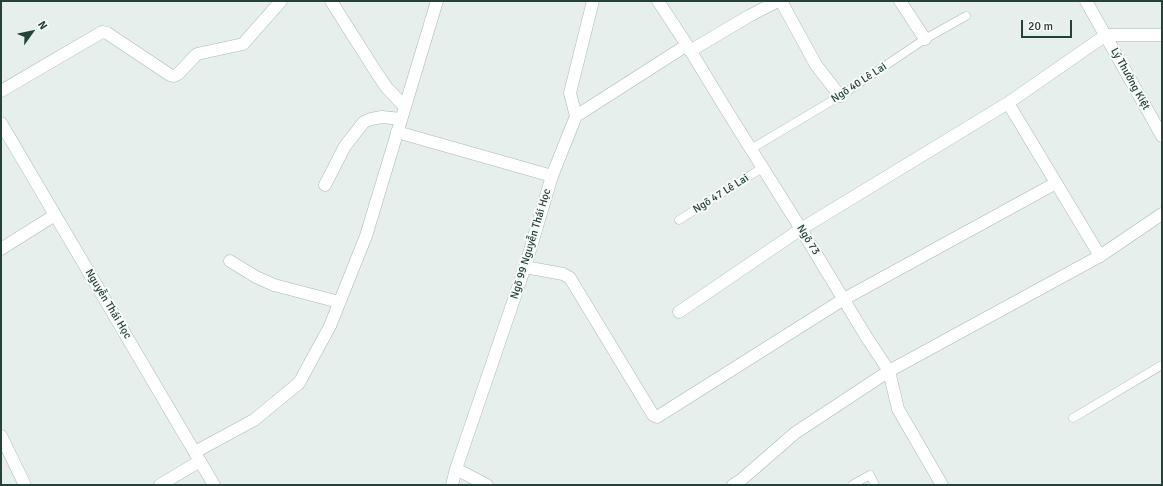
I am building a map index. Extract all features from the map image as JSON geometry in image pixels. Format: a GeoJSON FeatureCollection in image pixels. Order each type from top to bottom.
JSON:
{"type":"FeatureCollection","features":[{"type":"Feature","properties":{"kind":"street"},"geometry":{"type":"LineString","coordinates":[[1,91],[102,32],[107,33],[170,75],[174,76],[178,74],[197,54],[243,44],[280,1]]}},
{"type":"Feature","properties":{"kind":"street"},"geometry":{"type":"LineString","coordinates":[[331,1],[387,88],[405,107]]}},
{"type":"Feature","properties":{"kind":"street"},"geometry":{"type":"LineString","coordinates":[[160,485],[198,457],[254,420],[299,383],[330,326],[366,236],[437,1]]}},
{"type":"Feature","properties":{"kind":"street"},"geometry":{"type":"LineString","coordinates":[[593,1],[570,93],[576,116],[688,48],[778,1]]}},
{"type":"Feature","properties":{"kind":"street","name":"Ngõ 73"},"geometry":{"type":"LineString","coordinates":[[658,1],[889,371],[898,409],[942,485]]}},
{"type":"Feature","properties":{"kind":"street"},"geometry":{"type":"LineString","coordinates":[[781,1],[816,65],[840,96]]}},
{"type":"Feature","properties":{"kind":"street"},"geometry":{"type":"LineString","coordinates":[[900,1],[925,39]]}},
{"type":"Feature","properties":{"kind":"street","name":"Lý Thường Kiệt"},"geometry":{"type":"LineString","coordinates":[[1086,1],[1162,136]]}},
{"type":"Feature","properties":{"kind":"street"},"geometry":{"type":"LineString","coordinates":[[679,312],[801,229],[1008,103],[1106,35],[1162,35]]}},
{"type":"Feature","properties":{"kind":"street"},"geometry":{"type":"LineString","coordinates":[[1008,103],[1100,256]]}},
{"type":"Feature","properties":{"kind":"street","name":"Ngõ 99 Nguyễn Thái Học"},"geometry":{"type":"LineString","coordinates":[[452,485],[456,469],[525,267],[552,176],[576,116]]}},
{"type":"Feature","properties":{"kind":"street"},"geometry":{"type":"LineString","coordinates":[[325,185],[345,146],[364,122],[382,117],[401,119]]}},
{"type":"Feature","properties":{"kind":"street","name":"Nguyễn Thái Học"},"geometry":{"type":"LineString","coordinates":[[1,124],[214,485]]}},
{"type":"Feature","properties":{"kind":"street"},"geometry":{"type":"LineString","coordinates":[[397,132],[552,176]]}},
{"type":"Feature","properties":{"kind":"street"},"geometry":{"type":"LineString","coordinates":[[525,267],[563,274],[570,278],[653,415],[657,417],[844,299],[1056,183]]}},
{"type":"Feature","properties":{"kind":"street"},"geometry":{"type":"LineString","coordinates":[[1,249],[55,214]]}},
{"type":"Feature","properties":{"kind":"street"},"geometry":{"type":"LineString","coordinates":[[733,485],[741,480],[795,434],[889,371],[1100,256],[1162,214]]}},
{"type":"Feature","properties":{"kind":"street"},"geometry":{"type":"LineString","coordinates":[[230,261],[256,277],[274,285],[339,302]]}},
{"type":"Feature","properties":{"kind":"street"},"geometry":{"type":"LineString","coordinates":[[1,436],[25,485]]}},
{"type":"Feature","properties":{"kind":"street"},"geometry":{"type":"LineString","coordinates":[[456,469],[487,485]]}},
{"type":"Feature","properties":{"kind":"lane","name":"Ngõ 40 Lê Lai"},"geometry":{"type":"LineString","coordinates":[[751,149],[840,96],[925,39],[966,16]]}},
{"type":"Feature","properties":{"kind":"lane","name":"Ngõ 47 Lê Lai"},"geometry":{"type":"LineString","coordinates":[[679,220],[762,168]]}},
{"type":"Feature","properties":{"kind":"lane"},"geometry":{"type":"LineString","coordinates":[[1073,418],[1162,365]]}},
{"type":"Feature","properties":{"kind":"lane"},"geometry":{"type":"LineString","coordinates":[[852,485],[870,475],[876,485]]}}]}
